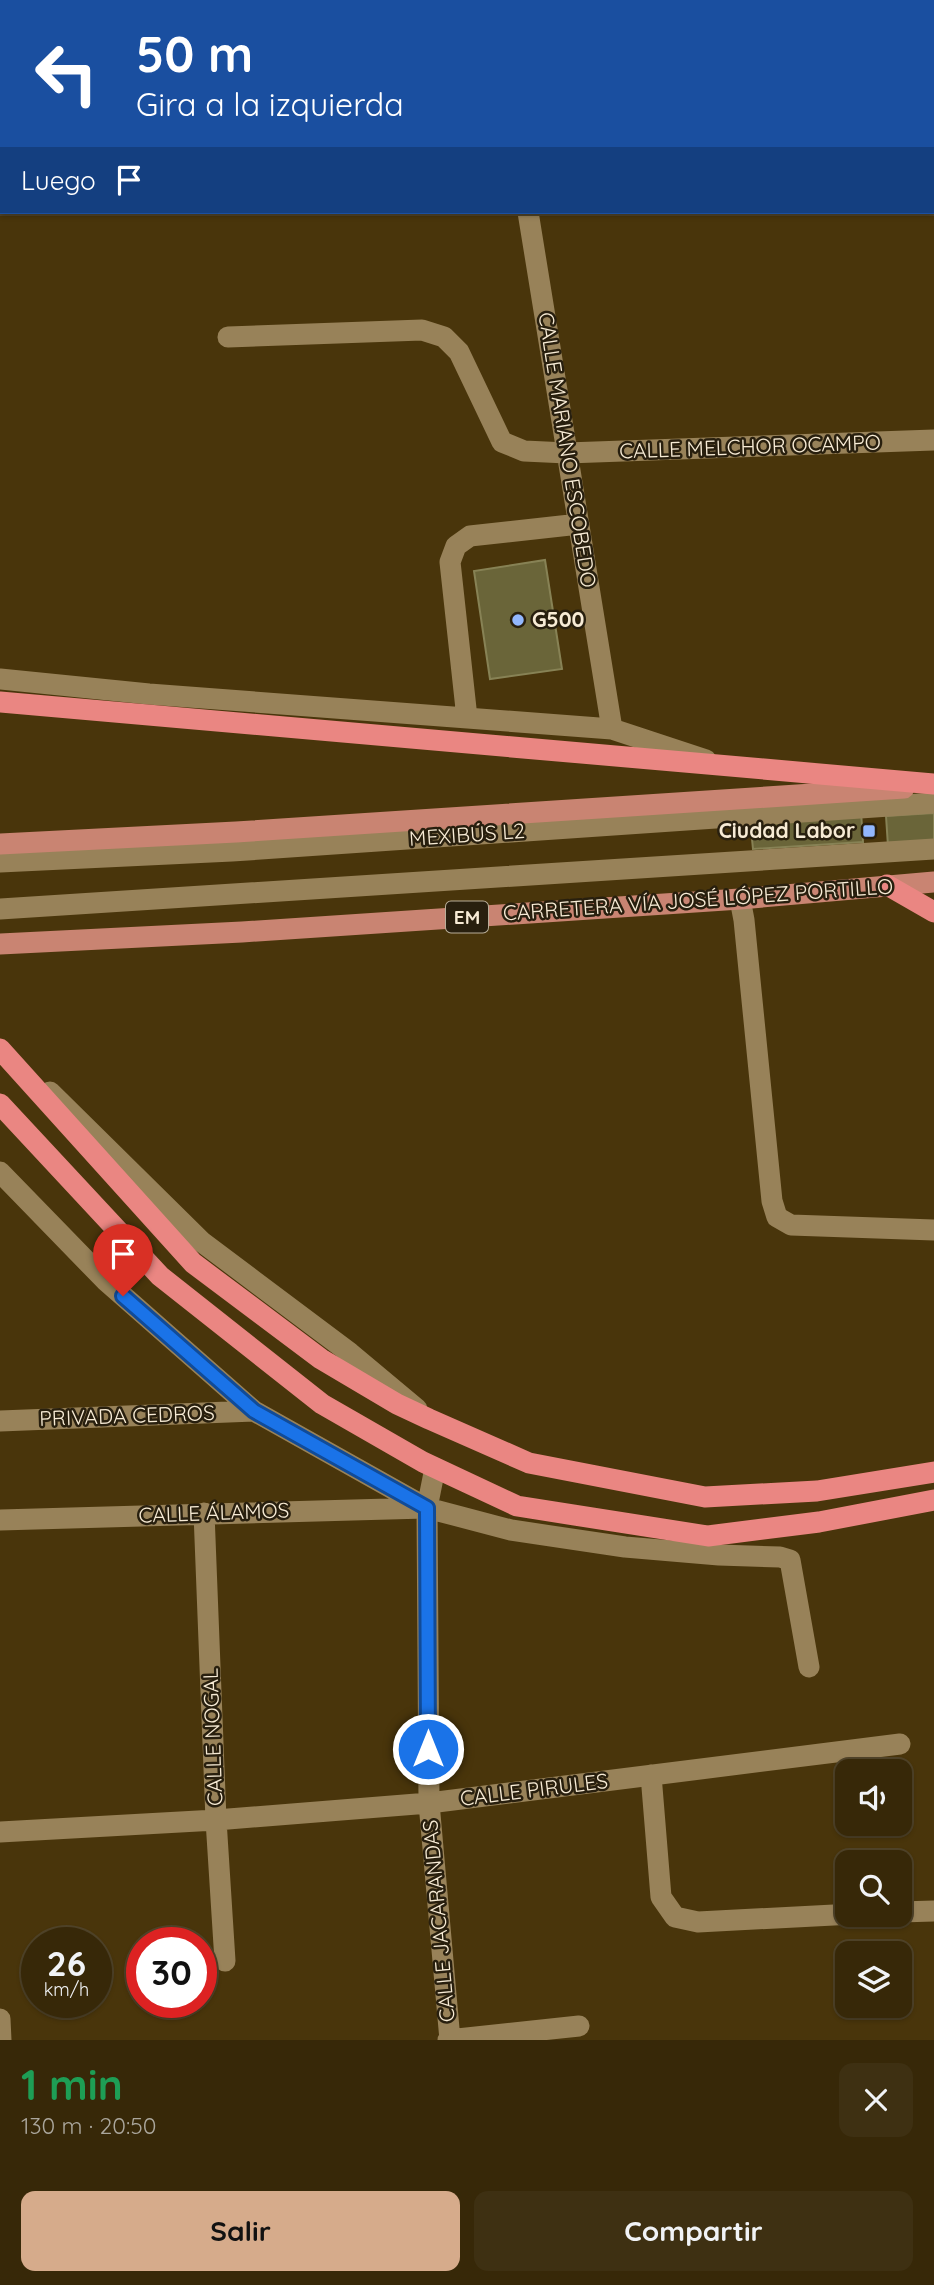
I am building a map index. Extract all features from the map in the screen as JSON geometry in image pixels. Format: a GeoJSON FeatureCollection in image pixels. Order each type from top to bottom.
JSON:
{"type":"FeatureCollection","features":[{"type":"Feature","properties":{"kind":"highway"},"geometry":{"type":"LineString","coordinates":[[0,702],[934,785]]}},
{"type":"Feature","properties":{"kind":"highway"},"geometry":{"type":"LineString","coordinates":[[887,886],[934,912]]}},
{"type":"Feature","properties":{"kind":"highway"},"geometry":{"type":"LineString","coordinates":[[0,1049],[193,1263],[321,1359],[397,1404],[429,1419],[528,1463],[705,1497],[817,1491],[934,1472]]}},
{"type":"Feature","properties":{"kind":"highway"},"geometry":{"type":"LineString","coordinates":[[0,1104],[160,1276],[322,1404],[435,1468],[517,1506],[708,1536],[819,1522],[934,1500]]}},
{"type":"Feature","properties":{"kind":"highway"},"geometry":{"type":"LineString","coordinates":[[910,1475],[934,1464]]}},
{"type":"Feature","properties":{"kind":"main road"},"geometry":{"type":"LineString","coordinates":[[0,844],[264,830],[934,785]]}},
{"type":"Feature","properties":{"kind":"main road","name":"CARRETERA VÍA JOSÉ LÓPEZ PORTILLO"},"geometry":{"type":"LineString","coordinates":[[0,944],[242,932],[740,899],[934,882]]}},
{"type":"Feature","properties":{"kind":"street","name":"CALLE MARIANO ESCOBEDO"},"geometry":{"type":"LineString","coordinates":[[528,214],[612,729]]}},
{"type":"Feature","properties":{"kind":"street","name":"CALLE MELCHOR OCAMPO"},"geometry":{"type":"LineString","coordinates":[[228,337],[422,330],[444,337],[459,352],[502,442],[524,451],[567,453],[934,440]]}},
{"type":"Feature","properties":{"kind":"street"},"geometry":{"type":"LineString","coordinates":[[467,718],[450,562],[456,546],[470,537],[579,524]]}},
{"type":"Feature","properties":{"kind":"street"},"geometry":{"type":"LineString","coordinates":[[0,679],[149,694],[612,729],[718,764]]}},
{"type":"Feature","properties":{"kind":"street","name":"MEXIBÚS L2"},"geometry":{"type":"LineString","coordinates":[[0,862],[246,850],[934,803]]}},
{"type":"Feature","properties":{"kind":"street","name":"MEXIBÚS L2"},"geometry":{"type":"LineString","coordinates":[[0,909],[934,849]]}},
{"type":"Feature","properties":{"kind":"street"},"geometry":{"type":"LineString","coordinates":[[740,899],[772,1201],[777,1217],[791,1225],[934,1230]]}},
{"type":"Feature","properties":{"kind":"street"},"geometry":{"type":"LineString","coordinates":[[0,1042],[202,1242],[350,1353],[429,1419]]}},
{"type":"Feature","properties":{"kind":"street"},"geometry":{"type":"LineString","coordinates":[[0,1172],[104,1280],[254,1411],[427,1508],[511,1530],[625,1547],[780,1557],[790,1560],[809,1667]]}},
{"type":"Feature","properties":{"kind":"street","name":"PRIVADA CEDROS"},"geometry":{"type":"LineString","coordinates":[[0,1421],[254,1411]]}},
{"type":"Feature","properties":{"kind":"street","name":"CALLE JACARANDAS"},"geometry":{"type":"LineString","coordinates":[[435,1468],[427,1508],[429,1803],[449,2040]]}},
{"type":"Feature","properties":{"kind":"street","name":"CALLE ÁLAMOS"},"geometry":{"type":"LineString","coordinates":[[0,1520],[427,1508]]}},
{"type":"Feature","properties":{"kind":"street","name":"CALLE NOGAL"},"geometry":{"type":"LineString","coordinates":[[204,1513],[216,1820],[225,1961]]}},
{"type":"Feature","properties":{"kind":"street","name":"CALLE PIRULES"},"geometry":{"type":"LineString","coordinates":[[0,1832],[216,1820],[429,1803],[900,1744]]}},
{"type":"Feature","properties":{"kind":"street"},"geometry":{"type":"LineString","coordinates":[[651,1775],[661,1897],[674,1917],[698,1922],[835,1915]]}},
{"type":"Feature","properties":{"kind":"street"},"geometry":{"type":"LineString","coordinates":[[912,1912],[934,1911]]}},
{"type":"Feature","properties":{"kind":"street"},"geometry":{"type":"LineString","coordinates":[[0,2019],[1,2040]]}},
{"type":"Feature","properties":{"kind":"street"},"geometry":{"type":"LineString","coordinates":[[449,2040],[579,2026]]}},
{"type":"Feature","properties":{"kind":"building","name":"G500"},"geometry":{"type":"Polygon","coordinates":[[[545,560],[562,669],[490,679],[474,571],[545,560]]]}},
{"type":"Feature","properties":{"kind":"building"},"geometry":{"type":"Polygon","coordinates":[[[861,811],[863,842],[753,849],[750,819],[861,811]]]}},
{"type":"Feature","properties":{"kind":"building"},"geometry":{"type":"Polygon","coordinates":[[[934,813],[934,843],[888,846],[886,816],[934,813]]]}},
{"type":"Feature","properties":{"kind":"place","name":"G500"},"geometry":{"type":"Point","coordinates":[518,620]}},
{"type":"Feature","properties":{"kind":"place","name":"Ciudad Labor"},"geometry":{"type":"Point","coordinates":[869,831]}},
{"type":"Feature","properties":{"kind":"route"},"geometry":{"type":"LineString","coordinates":[[123,1296],[254,1411],[427,1508],[428,1749]]}}]}
